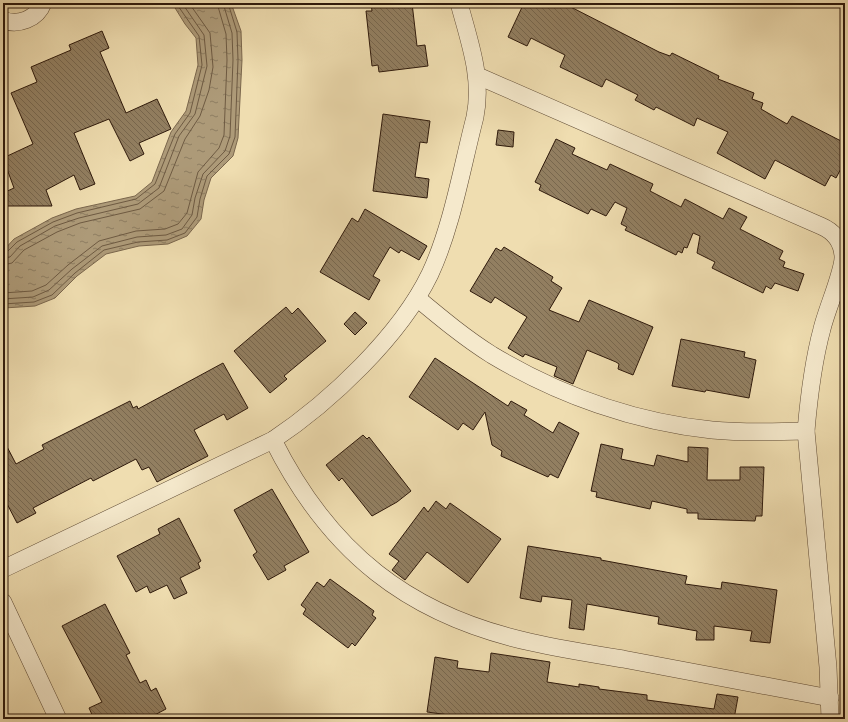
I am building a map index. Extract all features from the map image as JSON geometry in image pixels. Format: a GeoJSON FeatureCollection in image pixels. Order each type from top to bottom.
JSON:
{"type":"FeatureCollection","features":[{"type":"Feature","properties":{"kind":"street"},"geometry":{"type":"LineString","coordinates":[[3,20],[9,22],[22,22],[33,17],[43,3]]}},
{"type":"Feature","properties":{"kind":"street"},"geometry":{"type":"LineString","coordinates":[[3,569],[273,440],[320,404],[363,363],[395,328],[417,298],[442,246],[478,103],[478,76],[459,3]]}},
{"type":"Feature","properties":{"kind":"street"},"geometry":{"type":"LineString","coordinates":[[478,76],[821,226],[834,234],[842,248],[843,264],[820,336],[809,397],[806,431],[826,637],[830,719]]}},
{"type":"Feature","properties":{"kind":"street"},"geometry":{"type":"LineString","coordinates":[[417,298],[453,328],[492,354],[533,377],[583,399],[620,411],[665,422],[712,430],[758,432],[806,431]]}},
{"type":"Feature","properties":{"kind":"street"},"geometry":{"type":"LineString","coordinates":[[273,440],[304,495],[323,521],[344,544],[366,566],[384,579],[448,615],[474,626],[530,642],[830,698]]}},
{"type":"Feature","properties":{"kind":"street"},"geometry":{"type":"LineString","coordinates":[[3,602],[58,719]]}},
{"type":"Feature","properties":{"kind":"water"},"geometry":{"type":"Polygon","coordinates":[[[172,3],[231,3],[241,31],[242,60],[238,138],[233,156],[211,178],[204,200],[201,219],[187,236],[168,244],[139,246],[106,254],[77,276],[55,298],[35,306],[4,308],[3,251],[14,239],[52,218],[76,209],[135,196],[152,182],[171,132],[186,111],[198,65],[196,38],[172,3]]]}},
{"type":"Feature","properties":{"kind":"building"},"geometry":{"type":"Polygon","coordinates":[[[371,3],[412,3],[417,46],[425,45],[428,66],[379,72],[378,65],[372,66],[366,11],[372,11],[371,3]]]}},
{"type":"Feature","properties":{"kind":"building"},"geometry":{"type":"Polygon","coordinates":[[[524,3],[563,3],[659,52],[670,56],[672,53],[719,76],[718,79],[754,93],[752,99],[763,103],[761,109],[787,124],[792,116],[845,143],[845,161],[836,178],[831,175],[825,186],[775,160],[765,179],[717,153],[728,132],[697,118],[694,126],[656,107],[654,110],[635,100],[638,95],[606,79],[602,87],[560,67],[565,55],[531,38],[527,46],[508,37],[524,3]]]}},
{"type":"Feature","properties":{"kind":"building"},"geometry":{"type":"Polygon","coordinates":[[[102,31],[109,48],[100,52],[126,113],[157,99],[171,129],[139,143],[144,154],[130,161],[109,119],[74,133],[95,184],[80,190],[74,175],[46,190],[52,206],[3,206],[3,193],[14,188],[3,158],[33,144],[11,93],[37,82],[31,67],[71,50],[69,45],[102,31]]]}},
{"type":"Feature","properties":{"kind":"building"},"geometry":{"type":"Polygon","coordinates":[[[383,114],[430,121],[427,143],[420,142],[415,177],[429,179],[427,198],[373,191],[383,114]]]}},
{"type":"Feature","properties":{"kind":"building"},"geometry":{"type":"Polygon","coordinates":[[[498,130],[514,132],[513,147],[496,145],[498,130]]]}},
{"type":"Feature","properties":{"kind":"building"},"geometry":{"type":"Polygon","coordinates":[[[556,139],[575,148],[572,154],[607,170],[610,164],[653,184],[650,191],[681,207],[685,199],[723,219],[729,208],[747,217],[740,229],[783,251],[779,259],[785,262],[783,267],[804,274],[798,291],[775,283],[771,289],[766,286],[763,293],[712,268],[715,262],[697,253],[700,236],[693,233],[687,248],[684,247],[682,253],[678,251],[676,255],[625,230],[627,227],[621,224],[627,208],[615,202],[606,216],[591,209],[588,214],[539,190],[541,185],[535,182],[556,139]]]}},
{"type":"Feature","properties":{"kind":"building"},"geometry":{"type":"Polygon","coordinates":[[[365,209],[427,246],[419,260],[401,250],[399,253],[390,247],[373,276],[380,280],[369,300],[320,272],[352,218],[358,222],[365,209]]]}},
{"type":"Feature","properties":{"kind":"building"},"geometry":{"type":"Polygon","coordinates":[[[504,247],[553,277],[551,281],[562,288],[549,310],[579,322],[589,300],[653,327],[633,375],[618,369],[619,364],[616,362],[587,350],[573,384],[554,376],[557,367],[525,354],[523,357],[508,348],[527,317],[495,297],[491,303],[470,291],[496,248],[501,251],[504,247]]]}},
{"type":"Feature","properties":{"kind":"building"},"geometry":{"type":"Polygon","coordinates":[[[286,307],[292,314],[298,308],[326,341],[284,376],[287,379],[270,393],[234,351],[286,307]]]}},
{"type":"Feature","properties":{"kind":"building"},"geometry":{"type":"Polygon","coordinates":[[[355,312],[367,323],[355,335],[344,324],[355,312]]]}},
{"type":"Feature","properties":{"kind":"building"},"geometry":{"type":"Polygon","coordinates":[[[681,339],[745,352],[744,357],[756,360],[749,398],[706,390],[705,392],[672,386],[681,339]]]}},
{"type":"Feature","properties":{"kind":"building"},"geometry":{"type":"Polygon","coordinates":[[[435,358],[508,406],[511,401],[527,410],[524,415],[553,433],[559,422],[579,433],[558,478],[550,474],[548,477],[501,456],[502,451],[492,445],[485,412],[473,430],[463,423],[458,430],[409,397],[435,358]]]}},
{"type":"Feature","properties":{"kind":"building"},"geometry":{"type":"Polygon","coordinates":[[[223,363],[248,408],[227,420],[224,414],[194,430],[208,456],[157,482],[149,467],[142,470],[136,459],[93,481],[91,478],[33,508],[36,513],[17,523],[3,496],[3,439],[16,464],[44,449],[42,445],[130,401],[133,408],[137,406],[138,409],[223,363]]]}},
{"type":"Feature","properties":{"kind":"building"},"geometry":{"type":"Polygon","coordinates":[[[363,435],[367,439],[369,437],[411,491],[397,502],[372,516],[342,478],[339,481],[326,465],[363,435]]]}},
{"type":"Feature","properties":{"kind":"building"},"geometry":{"type":"Polygon","coordinates":[[[601,444],[623,449],[621,459],[654,466],[657,455],[688,462],[688,447],[708,448],[707,480],[740,480],[740,467],[764,467],[762,516],[756,516],[755,521],[698,519],[698,513],[687,513],[687,509],[652,501],[650,509],[596,497],[597,492],[591,491],[601,444]]]}},
{"type":"Feature","properties":{"kind":"building"},"geometry":{"type":"Polygon","coordinates":[[[272,489],[309,552],[284,566],[286,570],[268,580],[253,555],[257,552],[234,510],[272,489]]]}},
{"type":"Feature","properties":{"kind":"building"},"geometry":{"type":"Polygon","coordinates":[[[436,501],[446,509],[450,503],[501,539],[468,583],[427,552],[405,580],[392,570],[399,561],[389,554],[424,507],[428,512],[436,501]]]}},
{"type":"Feature","properties":{"kind":"building"},"geometry":{"type":"Polygon","coordinates":[[[179,518],[201,561],[198,563],[200,568],[180,578],[187,593],[174,599],[167,585],[150,593],[147,586],[136,592],[117,556],[160,534],[158,529],[179,518]]]}},
{"type":"Feature","properties":{"kind":"building"},"geometry":{"type":"Polygon","coordinates":[[[528,546],[601,558],[601,560],[687,576],[685,584],[721,589],[722,582],[777,590],[770,643],[750,641],[752,631],[714,626],[714,640],[696,640],[697,631],[658,624],[659,617],[587,604],[584,630],[569,628],[572,600],[542,596],[541,602],[520,598],[528,546]]]}},
{"type":"Feature","properties":{"kind":"building"},"geometry":{"type":"Polygon","coordinates":[[[330,579],[374,611],[372,615],[376,618],[355,646],[352,643],[348,648],[303,614],[306,609],[301,605],[317,582],[324,587],[330,579]]]}},
{"type":"Feature","properties":{"kind":"building"},"geometry":{"type":"Polygon","coordinates":[[[105,604],[130,653],[126,655],[140,683],[146,680],[151,691],[156,688],[166,709],[147,719],[94,719],[89,708],[102,702],[62,626],[105,604]]]}},
{"type":"Feature","properties":{"kind":"building"},"geometry":{"type":"Polygon","coordinates":[[[491,653],[550,662],[547,682],[579,687],[579,684],[599,687],[599,689],[647,695],[647,700],[714,709],[717,694],[738,697],[734,719],[464,719],[464,717],[427,712],[435,657],[458,661],[457,668],[489,672],[491,653]]]}}]}
